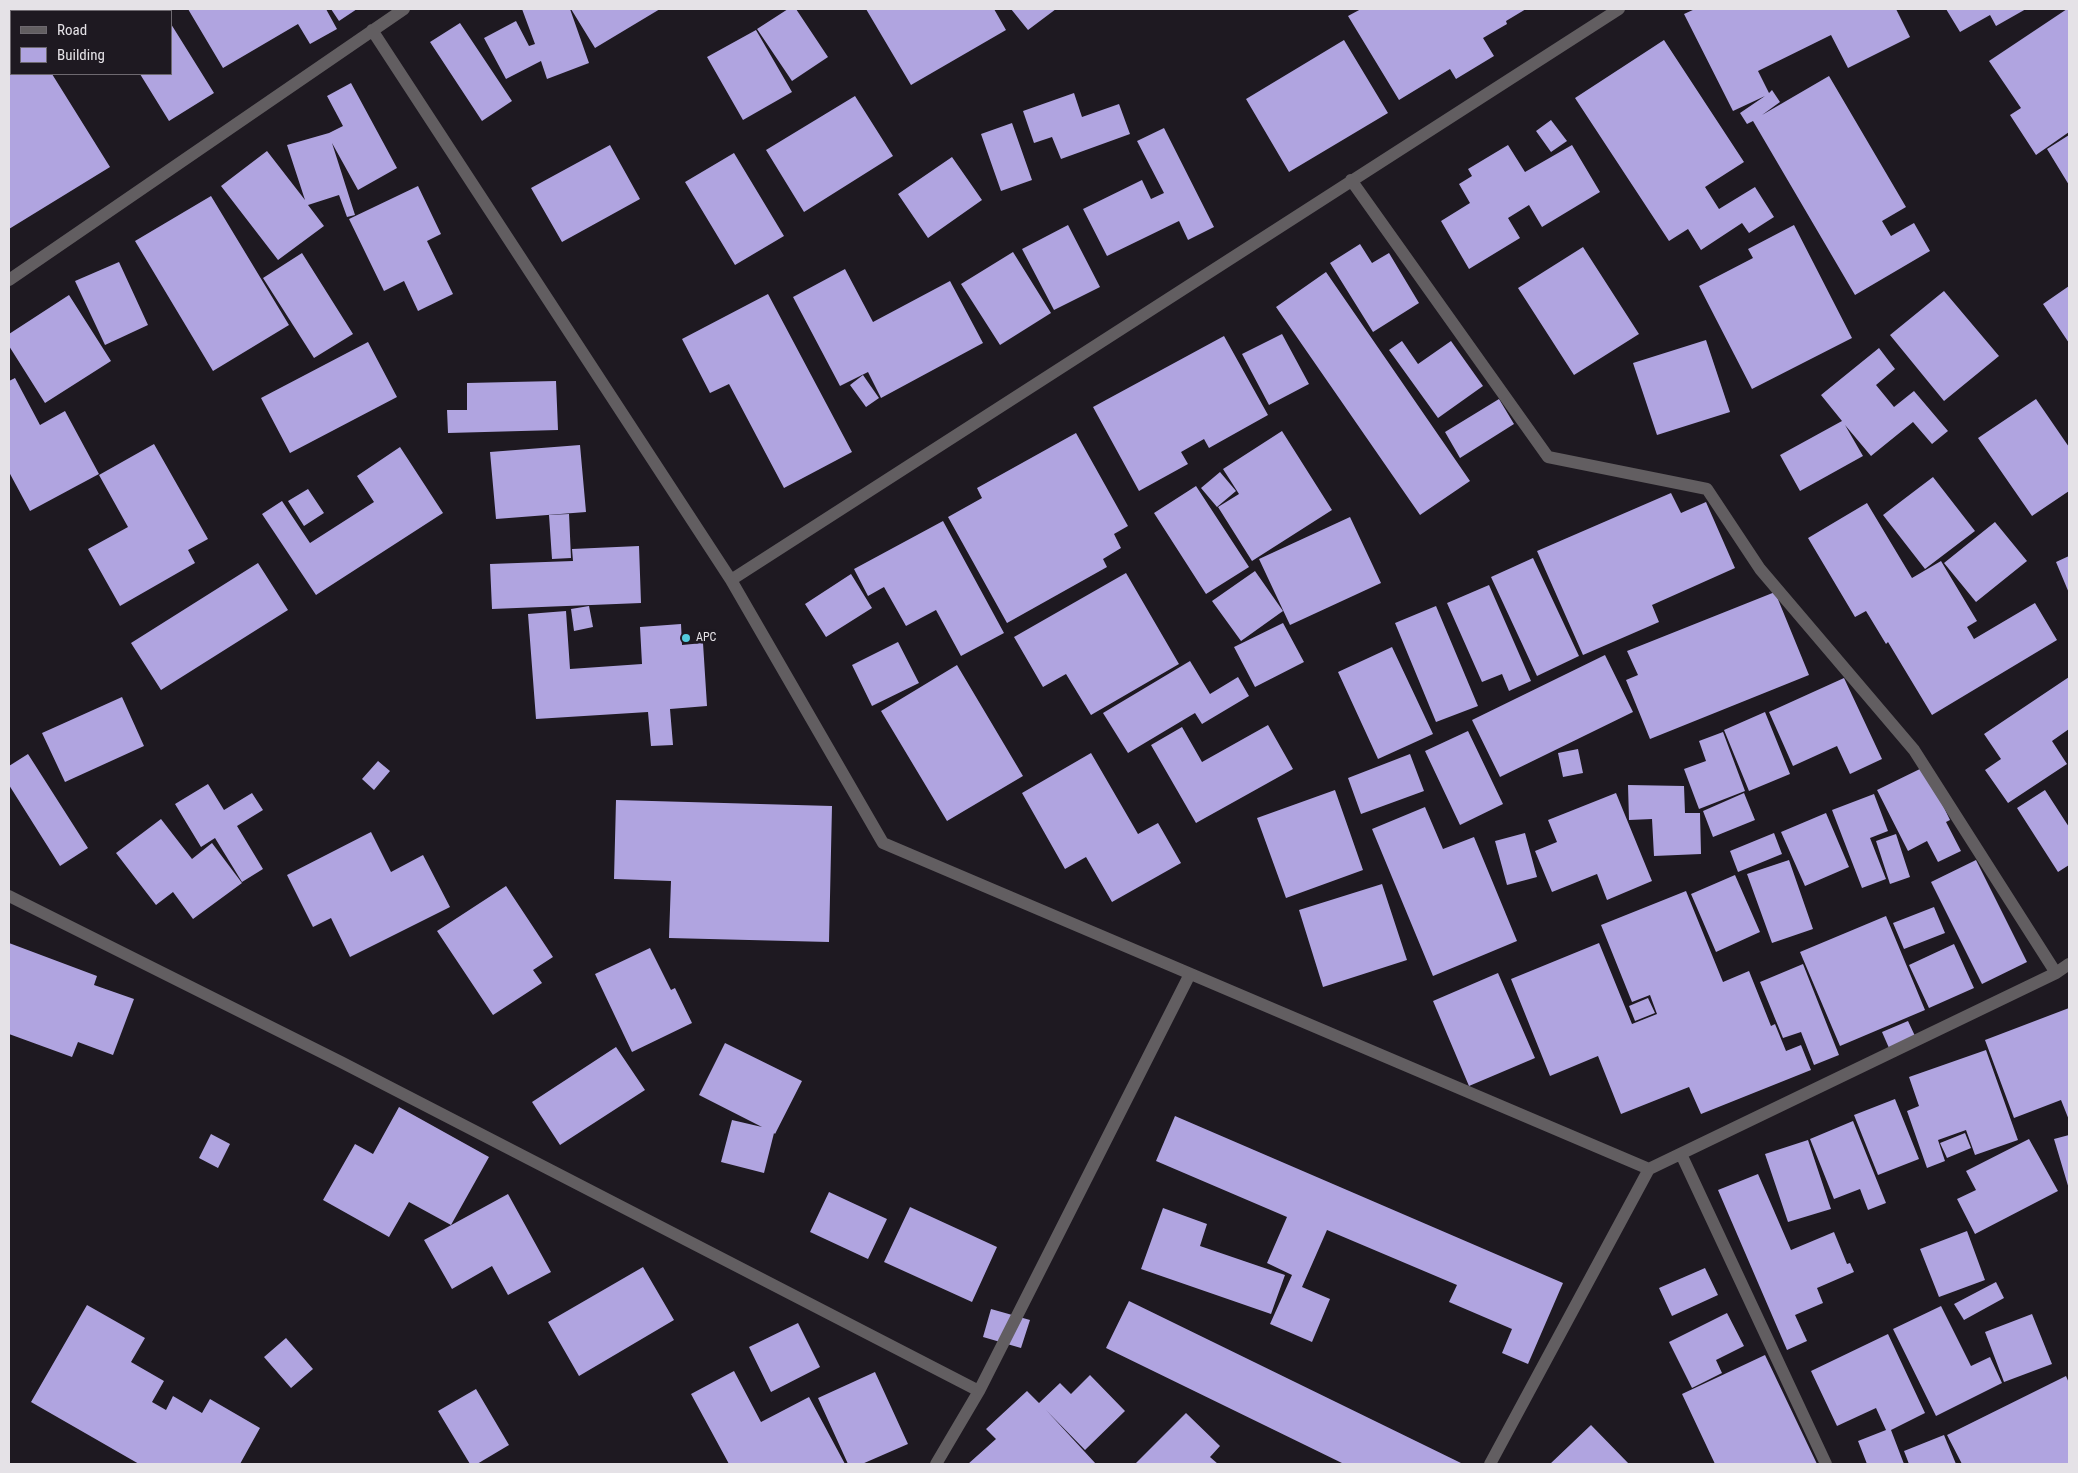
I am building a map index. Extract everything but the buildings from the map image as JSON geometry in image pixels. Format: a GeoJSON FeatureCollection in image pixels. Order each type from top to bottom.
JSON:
{"type":"FeatureCollection","features":[{"type":"Feature","properties":{"kind":"street"},"geometry":{"type":"LineString","coordinates":[[9,280],[404,9]]}},
{"type":"Feature","properties":{"kind":"street"},"geometry":{"type":"LineString","coordinates":[[731,580],[1351,180],[1601,13],[1619,9]]}},
{"type":"Feature","properties":{"kind":"street"},"geometry":{"type":"LineString","coordinates":[[372,30],[731,580],[882,843],[1649,1170]]}},
{"type":"Feature","properties":{"kind":"street"},"geometry":{"type":"LineString","coordinates":[[1351,180],[1548,457],[1707,489],[1760,569],[1914,750],[2056,973]]}},
{"type":"Feature","properties":{"kind":"street"},"geometry":{"type":"LineString","coordinates":[[9,896],[350,1066],[979,1391]]}},
{"type":"Feature","properties":{"kind":"street"},"geometry":{"type":"LineString","coordinates":[[1490,1464],[1649,1170],[2056,973],[2069,964]]}},
{"type":"Feature","properties":{"kind":"street"},"geometry":{"type":"LineString","coordinates":[[936,1464],[979,1391],[1190,974]]}},
{"type":"Feature","properties":{"kind":"street"},"geometry":{"type":"LineString","coordinates":[[1681,1154],[1826,1464]]}},
{"type":"Feature","properties":{"kind":"place","name":"APC"},"geometry":{"type":"Point","coordinates":[686,638]}}]}
